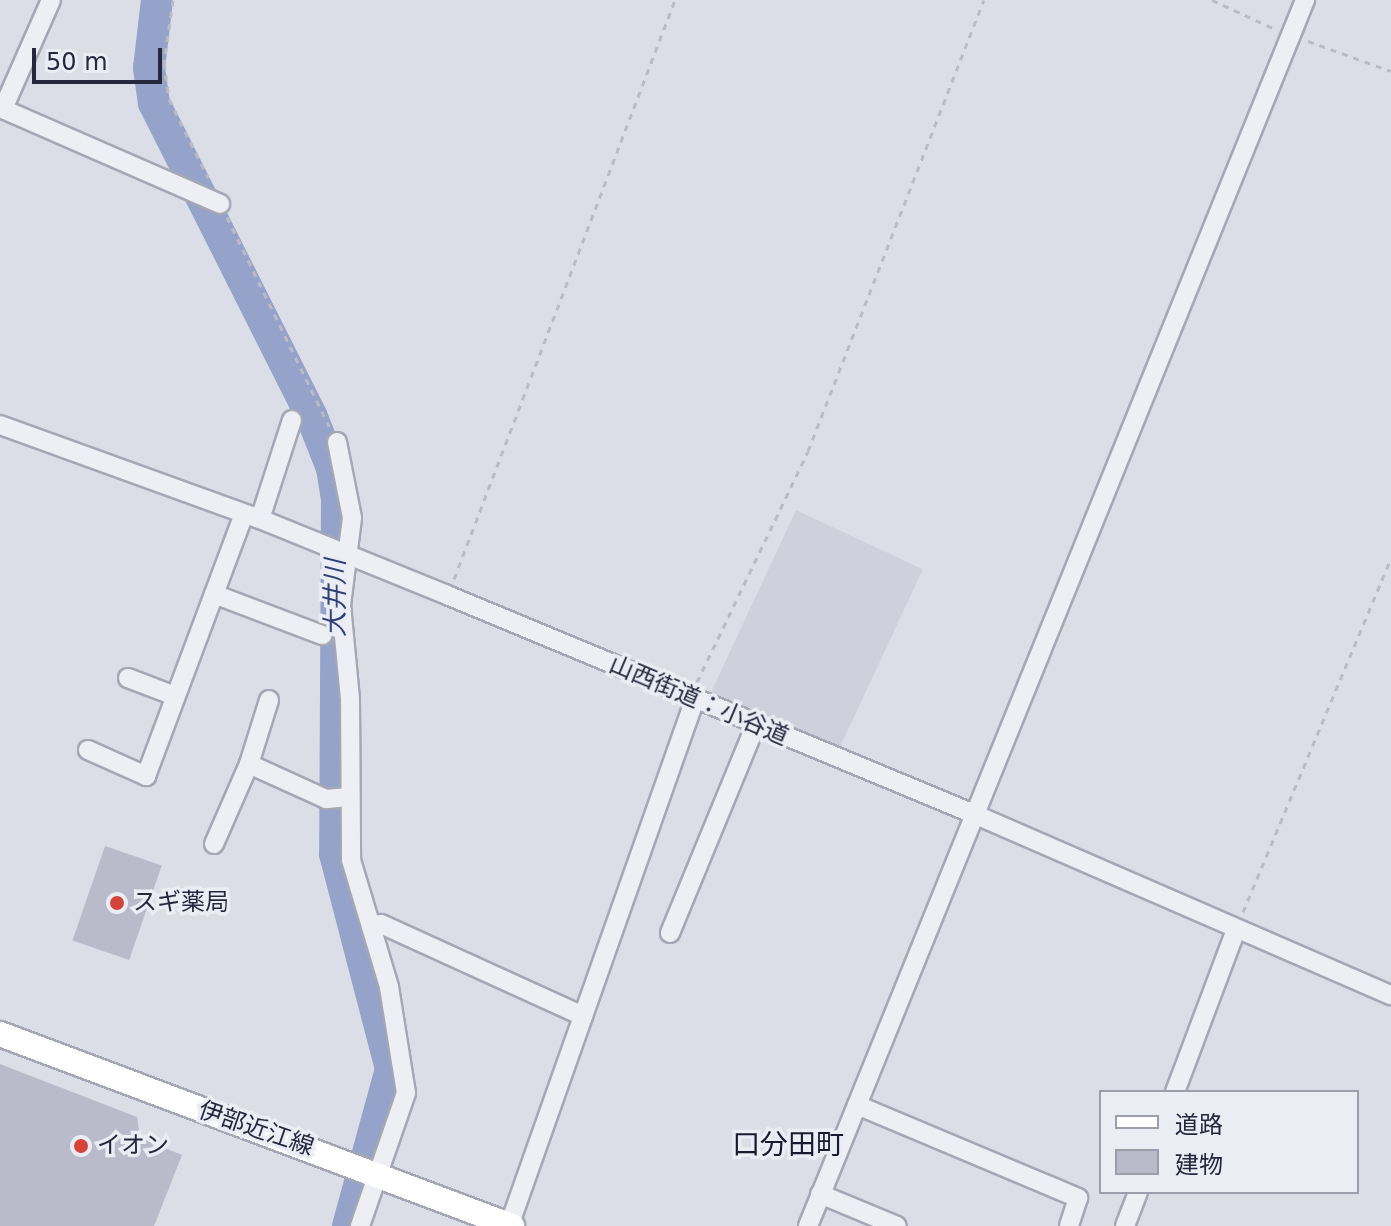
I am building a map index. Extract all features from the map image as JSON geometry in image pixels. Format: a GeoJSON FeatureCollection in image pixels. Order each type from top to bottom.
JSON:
{"type":"FeatureCollection","features":[{"type":"Feature","properties":{"kind":"main road","name":"伊部近江線"},"geometry":{"type":"LineString","coordinates":[[0,1034],[378,1172],[510,1226]]}},
{"type":"Feature","properties":{"kind":"street"},"geometry":{"type":"LineString","coordinates":[[51,0],[1,111],[220,204]]}},
{"type":"Feature","properties":{"kind":"street"},"geometry":{"type":"LineString","coordinates":[[808,1226],[1305,0]]}},
{"type":"Feature","properties":{"kind":"street"},"geometry":{"type":"LineString","coordinates":[[88,750],[146,776],[214,594],[252,517],[292,420]]}},
{"type":"Feature","properties":{"kind":"street","name":"山西街道：小谷道"},"geometry":{"type":"LineString","coordinates":[[0,425],[252,517],[447,595],[974,814],[1391,995]]}},
{"type":"Feature","properties":{"kind":"street"},"geometry":{"type":"LineString","coordinates":[[337,442],[352,518],[341,605],[350,699],[351,860],[389,987],[406,1093],[360,1226]]}},
{"type":"Feature","properties":{"kind":"street"},"geometry":{"type":"LineString","coordinates":[[214,594],[322,635]]}},
{"type":"Feature","properties":{"kind":"street"},"geometry":{"type":"LineString","coordinates":[[128,678],[175,696]]}},
{"type":"Feature","properties":{"kind":"street"},"geometry":{"type":"LineString","coordinates":[[510,1226],[693,698]]}},
{"type":"Feature","properties":{"kind":"street"},"geometry":{"type":"LineString","coordinates":[[214,844],[249,764],[269,700]]}},
{"type":"Feature","properties":{"kind":"street"},"geometry":{"type":"LineString","coordinates":[[670,933],[756,724]]}},
{"type":"Feature","properties":{"kind":"street"},"geometry":{"type":"LineString","coordinates":[[249,764],[326,799],[349,797]]}},
{"type":"Feature","properties":{"kind":"street"},"geometry":{"type":"LineString","coordinates":[[371,927],[381,924],[583,1016]]}},
{"type":"Feature","properties":{"kind":"street"},"geometry":{"type":"LineString","coordinates":[[1176,1090],[1236,930]]}},
{"type":"Feature","properties":{"kind":"street"},"geometry":{"type":"LineString","coordinates":[[857,1105],[1078,1198],[1069,1226]]}},
{"type":"Feature","properties":{"kind":"street"},"geometry":{"type":"LineString","coordinates":[[820,1194],[897,1226]]}},
{"type":"Feature","properties":{"kind":"street"},"geometry":{"type":"LineString","coordinates":[[1125,1226],[1137,1194]]}},
{"type":"Feature","properties":{"kind":"path"},"geometry":{"type":"LineString","coordinates":[[173,0],[164,63],[169,99],[337,442]]}},
{"type":"Feature","properties":{"kind":"path"},"geometry":{"type":"LineString","coordinates":[[447,595],[675,0]]}},
{"type":"Feature","properties":{"kind":"path"},"geometry":{"type":"LineString","coordinates":[[693,698],[808,451],[984,0]]}},
{"type":"Feature","properties":{"kind":"path"},"geometry":{"type":"LineString","coordinates":[[1212,0],[1290,37],[1327,45],[1391,71]]}},
{"type":"Feature","properties":{"kind":"path"},"geometry":{"type":"LineString","coordinates":[[1236,930],[1391,558]]}},
{"type":"Feature","properties":{"kind":"shaded area"},"geometry":{"type":"Polygon","coordinates":[[[796,510],[923,569],[837,753],[710,694],[796,510]]]}},
{"type":"Feature","properties":{"kind":"building","name":"スギ薬局"},"geometry":{"type":"Polygon","coordinates":[[[105,846],[162,866],[129,960],[72,941],[105,846]]]}},
{"type":"Feature","properties":{"kind":"building","name":"イオン"},"geometry":{"type":"Polygon","coordinates":[[[0,1064],[137,1117],[140,1138],[182,1155],[154,1226],[0,1226],[0,1064]]]}},
{"type":"Feature","properties":{"kind":"waterway","name":"大井川"},"geometry":{"type":"LineString","coordinates":[[157,0],[149,68],[154,103],[311,415],[332,468],[337,500],[335,854],[391,1069],[348,1226]]}},
{"type":"Feature","properties":{"kind":"place","name":"スギ薬局"},"geometry":{"type":"Point","coordinates":[117,903]}},
{"type":"Feature","properties":{"kind":"place","name":"イオン"},"geometry":{"type":"Point","coordinates":[81,1146]}},
{"type":"Feature","properties":{"kind":"district","name":"口分田町"},"geometry":{"type":"Point","coordinates":[788,1145]}}]}
